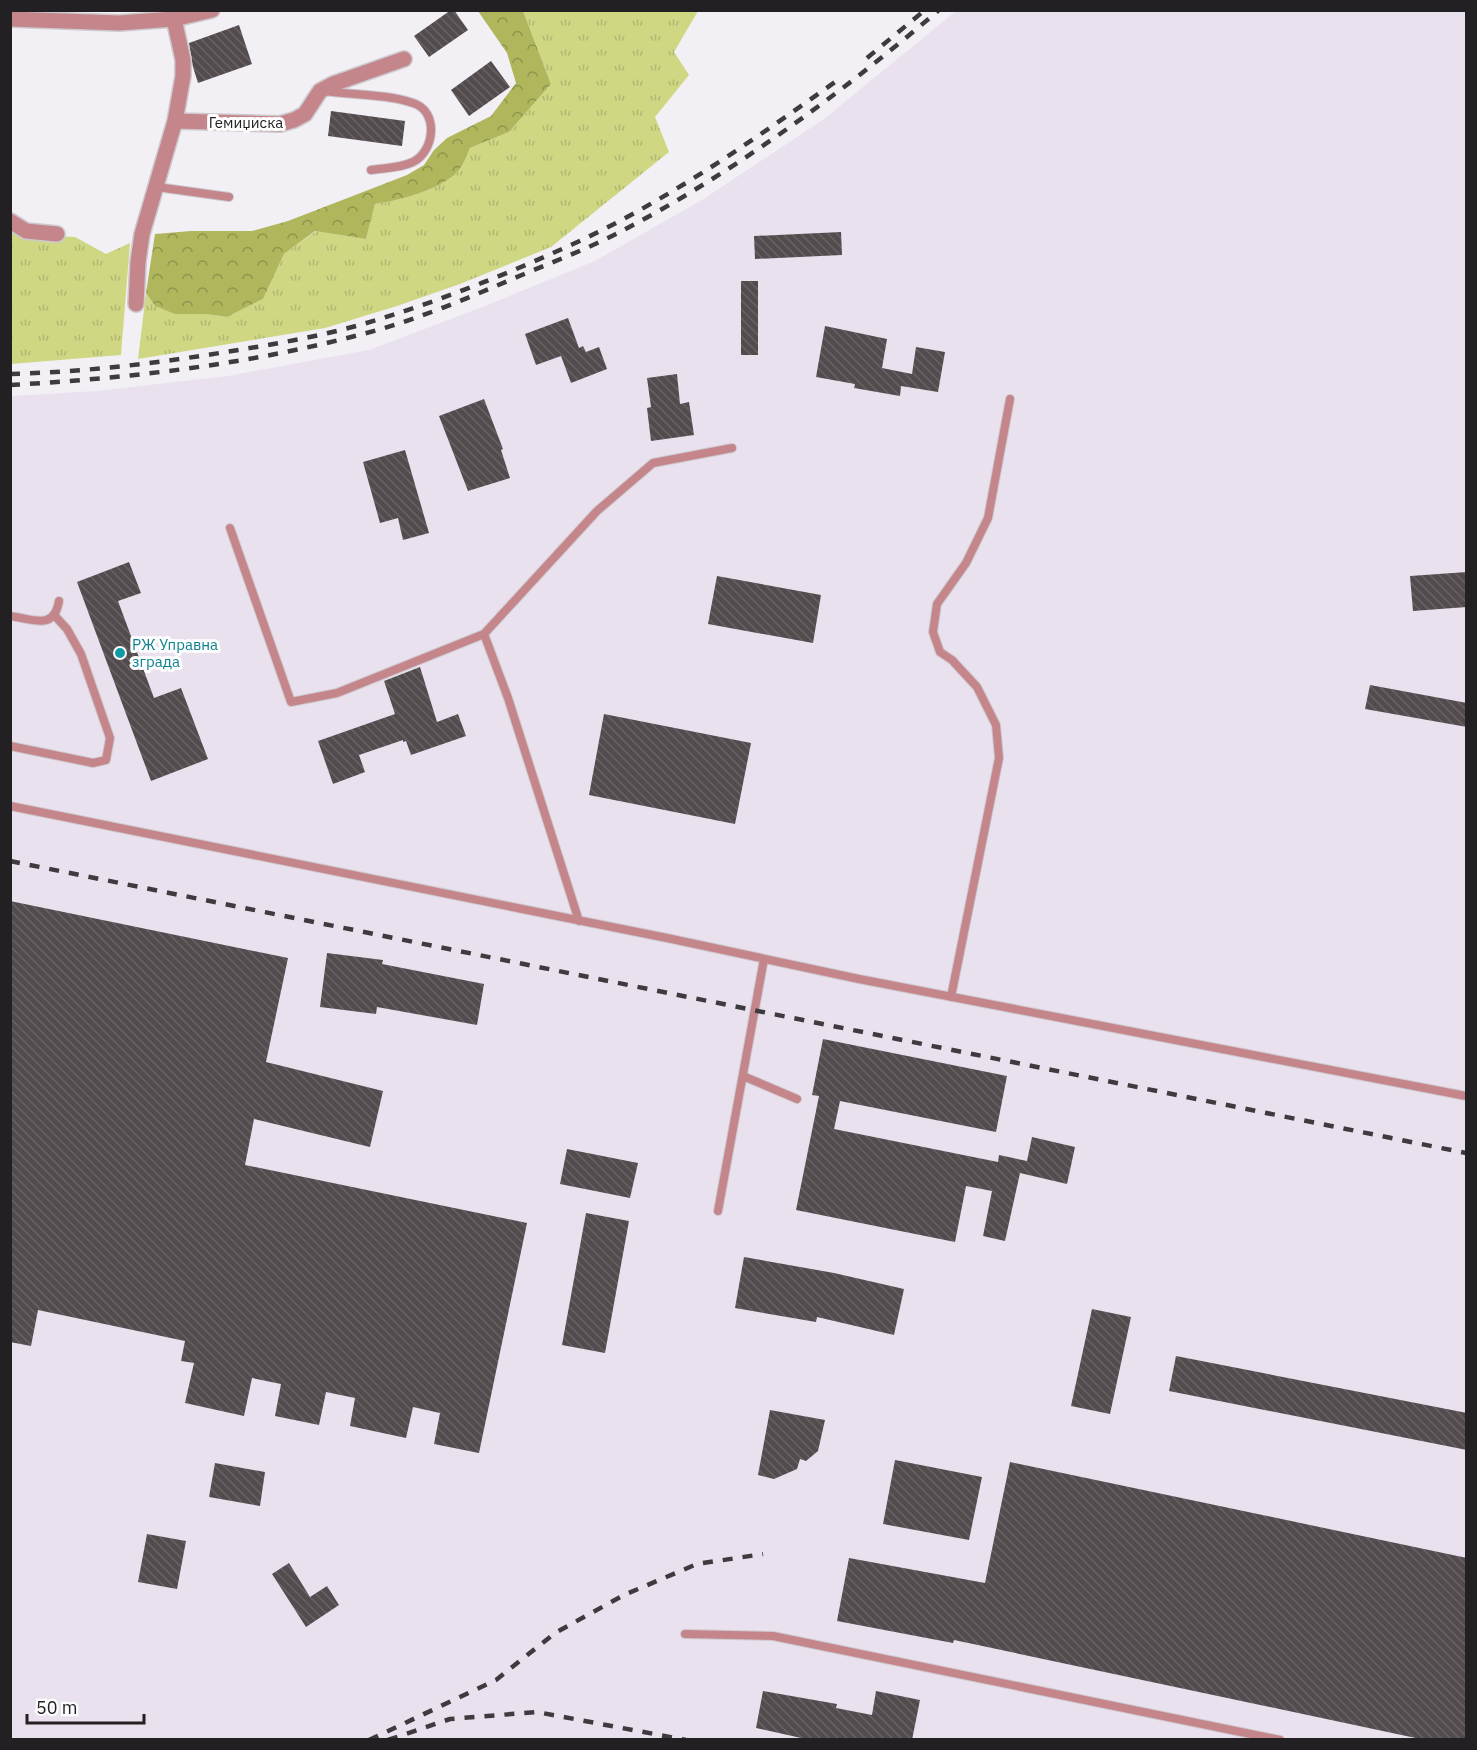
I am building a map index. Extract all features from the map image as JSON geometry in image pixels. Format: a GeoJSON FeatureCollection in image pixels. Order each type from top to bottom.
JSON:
{"type":"FeatureCollection","features":[{"type":"Feature","properties":{"kind":"street"},"geometry":{"type":"LineString","coordinates":[[10,19],[119,17],[174,19],[212,10]]}},
{"type":"Feature","properties":{"kind":"street"},"geometry":{"type":"LineString","coordinates":[[136,304],[142,234],[175,121],[183,76],[183,60],[174,19]]}},
{"type":"Feature","properties":{"kind":"street","name":"Гемиџиска"},"geometry":{"type":"LineString","coordinates":[[175,121],[280,124],[304,114],[320,91],[333,84],[404,59]]}},
{"type":"Feature","properties":{"kind":"street"},"geometry":{"type":"LineString","coordinates":[[10,221],[26,231],[57,234]]}},
{"type":"Feature","properties":{"kind":"lane"},"geometry":{"type":"LineString","coordinates":[[320,91],[387,98],[413,103],[425,109],[431,122],[431,134],[429,145],[422,155],[402,165],[371,170]]}},
{"type":"Feature","properties":{"kind":"lane"},"geometry":{"type":"LineString","coordinates":[[157,186],[229,197]]}},
{"type":"Feature","properties":{"kind":"lane"},"geometry":{"type":"LineString","coordinates":[[951,997],[999,758],[996,725],[977,687],[952,660],[940,652],[933,632],[937,604],[966,563],[988,518],[1010,399]]}},
{"type":"Feature","properties":{"kind":"lane"},"geometry":{"type":"LineString","coordinates":[[230,528],[291,702],[337,693],[484,634],[597,511],[653,464],[732,448]]}},
{"type":"Feature","properties":{"kind":"lane"},"geometry":{"type":"LineString","coordinates":[[10,615],[41,621],[49,620],[55,616],[58,601]]}},
{"type":"Feature","properties":{"kind":"lane"},"geometry":{"type":"LineString","coordinates":[[10,746],[93,763],[106,760],[110,738],[81,654],[67,629],[55,616]]}},
{"type":"Feature","properties":{"kind":"lane"},"geometry":{"type":"LineString","coordinates":[[484,634],[508,698],[579,921]]}},
{"type":"Feature","properties":{"kind":"lane"},"geometry":{"type":"LineString","coordinates":[[10,806],[129,828],[951,997],[1467,1096]]}},
{"type":"Feature","properties":{"kind":"lane"},"geometry":{"type":"LineString","coordinates":[[718,1211],[764,959]]}},
{"type":"Feature","properties":{"kind":"lane"},"geometry":{"type":"LineString","coordinates":[[743,1076],[797,1099]]}},
{"type":"Feature","properties":{"kind":"lane"},"geometry":{"type":"LineString","coordinates":[[684,1634],[773,1636],[1280,1740]]}},
{"type":"Feature","properties":{"kind":"shaded area"},"geometry":{"type":"Polygon","coordinates":[[[956,11],[1466,11],[1466,1739],[11,1740],[11,396],[97,391],[228,376],[369,350],[485,306],[595,261],[702,200],[824,119],[956,11]]]}},
{"type":"Feature","properties":{"kind":"green space"},"geometry":{"type":"Polygon","coordinates":[[[478,11],[523,11],[551,84],[509,132],[470,148],[459,170],[442,183],[408,197],[375,204],[366,239],[315,231],[284,254],[263,299],[227,317],[175,314],[155,306],[146,293],[155,234],[191,231],[252,231],[288,221],[407,175],[424,165],[434,150],[447,138],[491,116],[516,83],[507,53],[478,11]]]}},
{"type":"Feature","properties":{"kind":"green space"},"geometry":{"type":"Polygon","coordinates":[[[523,11],[698,11],[674,52],[689,75],[655,117],[669,152],[551,247],[460,284],[325,328],[138,359],[146,293],[155,306],[175,313],[227,317],[263,299],[284,254],[316,231],[366,239],[375,204],[408,197],[442,183],[459,170],[470,148],[509,132],[551,84],[523,11]]]}},
{"type":"Feature","properties":{"kind":"green space"},"geometry":{"type":"Polygon","coordinates":[[[10,230],[16,234],[75,237],[106,254],[130,243],[121,355],[11,364],[10,230]]]}},
{"type":"Feature","properties":{"kind":"building"},"geometry":{"type":"Polygon","coordinates":[[[454,10],[468,30],[429,57],[414,36],[454,10]]]}},
{"type":"Feature","properties":{"kind":"building"},"geometry":{"type":"Polygon","coordinates":[[[239,25],[252,64],[198,83],[189,43],[239,25]]]}},
{"type":"Feature","properties":{"kind":"building"},"geometry":{"type":"Polygon","coordinates":[[[491,61],[510,87],[469,116],[451,90],[491,61]]]}},
{"type":"Feature","properties":{"kind":"building"},"geometry":{"type":"Polygon","coordinates":[[[331,111],[405,121],[402,146],[328,136],[331,111]]]}},
{"type":"Feature","properties":{"kind":"building"},"geometry":{"type":"Polygon","coordinates":[[[841,232],[842,255],[755,259],[754,236],[841,232]]]}},
{"type":"Feature","properties":{"kind":"building"},"geometry":{"type":"Polygon","coordinates":[[[741,281],[758,281],[758,355],[741,355],[741,281]]]}},
{"type":"Feature","properties":{"kind":"building"},"geometry":{"type":"Polygon","coordinates":[[[568,318],[579,348],[583,346],[586,352],[599,347],[607,369],[571,383],[561,356],[536,365],[525,334],[568,318]]]}},
{"type":"Feature","properties":{"kind":"building"},"geometry":{"type":"Polygon","coordinates":[[[825,326],[887,339],[882,368],[912,374],[916,347],[945,352],[938,392],[901,386],[900,396],[854,388],[855,384],[816,377],[825,326]]]}},
{"type":"Feature","properties":{"kind":"building"},"geometry":{"type":"Polygon","coordinates":[[[677,374],[680,404],[689,402],[694,435],[651,441],[647,408],[651,407],[647,378],[677,374]]]}},
{"type":"Feature","properties":{"kind":"building"},"geometry":{"type":"Polygon","coordinates":[[[484,399],[503,449],[501,450],[510,478],[468,491],[439,416],[484,399]]]}},
{"type":"Feature","properties":{"kind":"building"},"geometry":{"type":"Polygon","coordinates":[[[405,450],[429,533],[403,540],[398,518],[380,523],[363,462],[405,450]]]}},
{"type":"Feature","properties":{"kind":"building","name":"РЖ Управна зграда"},"geometry":{"type":"Polygon","coordinates":[[[129,562],[141,593],[118,601],[154,698],[181,688],[208,759],[151,781],[77,582],[129,562]]]}},
{"type":"Feature","properties":{"kind":"building"},"geometry":{"type":"Polygon","coordinates":[[[1467,572],[1467,607],[1413,611],[1410,576],[1467,572]]]}},
{"type":"Feature","properties":{"kind":"building"},"geometry":{"type":"Polygon","coordinates":[[[717,576],[821,595],[813,643],[708,624],[717,576]]]}},
{"type":"Feature","properties":{"kind":"building"},"geometry":{"type":"Polygon","coordinates":[[[420,667],[437,722],[458,714],[466,736],[411,755],[406,741],[403,742],[403,740],[359,755],[365,772],[333,784],[318,741],[395,714],[384,681],[420,667]]]}},
{"type":"Feature","properties":{"kind":"building"},"geometry":{"type":"Polygon","coordinates":[[[1370,685],[1467,703],[1467,727],[1365,709],[1370,685]]]}},
{"type":"Feature","properties":{"kind":"building"},"geometry":{"type":"Polygon","coordinates":[[[604,714],[751,743],[735,824],[589,795],[604,714]]]}},
{"type":"Feature","properties":{"kind":"building"},"geometry":{"type":"Polygon","coordinates":[[[10,901],[288,958],[266,1062],[383,1091],[370,1147],[254,1119],[245,1165],[527,1223],[479,1453],[434,1444],[440,1413],[413,1407],[406,1438],[350,1426],[355,1398],[326,1392],[319,1425],[275,1416],[281,1384],[252,1378],[244,1416],[185,1403],[194,1363],[181,1361],[185,1341],[38,1310],[31,1346],[10,1342],[10,901]]]}},
{"type":"Feature","properties":{"kind":"building"},"geometry":{"type":"Polygon","coordinates":[[[327,953],[383,960],[382,964],[484,984],[477,1025],[377,1007],[376,1014],[320,1007],[327,953]]]}},
{"type":"Feature","properties":{"kind":"building"},"geometry":{"type":"Polygon","coordinates":[[[823,1039],[1007,1076],[996,1132],[840,1101],[834,1129],[998,1162],[999,1155],[1027,1161],[1032,1137],[1075,1147],[1067,1184],[1020,1173],[1005,1241],[983,1236],[992,1191],[966,1186],[955,1242],[796,1210],[819,1096],[812,1095],[823,1039]]]}},
{"type":"Feature","properties":{"kind":"building"},"geometry":{"type":"Polygon","coordinates":[[[567,1149],[638,1163],[630,1198],[560,1184],[567,1149]]]}},
{"type":"Feature","properties":{"kind":"building"},"geometry":{"type":"Polygon","coordinates":[[[586,1213],[629,1221],[605,1353],[562,1345],[586,1213]]]}},
{"type":"Feature","properties":{"kind":"building"},"geometry":{"type":"Polygon","coordinates":[[[744,1257],[834,1273],[904,1289],[894,1335],[817,1317],[816,1322],[735,1308],[744,1257]]]}},
{"type":"Feature","properties":{"kind":"building"},"geometry":{"type":"Polygon","coordinates":[[[1092,1309],[1131,1317],[1110,1414],[1071,1406],[1092,1309]]]}},
{"type":"Feature","properties":{"kind":"building"},"geometry":{"type":"Polygon","coordinates":[[[1176,1356],[1467,1413],[1467,1450],[1169,1391],[1176,1356]]]}},
{"type":"Feature","properties":{"kind":"building"},"geometry":{"type":"Polygon","coordinates":[[[770,1410],[825,1420],[818,1451],[806,1461],[800,1459],[797,1469],[774,1479],[758,1475],[770,1410]]]}},
{"type":"Feature","properties":{"kind":"building"},"geometry":{"type":"Polygon","coordinates":[[[895,1460],[982,1477],[969,1540],[883,1524],[895,1460]]]}},
{"type":"Feature","properties":{"kind":"building"},"geometry":{"type":"Polygon","coordinates":[[[1010,1462],[1467,1558],[1467,1740],[1425,1740],[954,1640],[953,1643],[837,1621],[849,1558],[985,1583],[1010,1462]]]}},
{"type":"Feature","properties":{"kind":"building"},"geometry":{"type":"Polygon","coordinates":[[[215,1463],[265,1472],[260,1506],[209,1497],[215,1463]]]}},
{"type":"Feature","properties":{"kind":"building"},"geometry":{"type":"Polygon","coordinates":[[[147,1534],[186,1541],[177,1589],[138,1582],[147,1534]]]}},
{"type":"Feature","properties":{"kind":"building"},"geometry":{"type":"Polygon","coordinates":[[[289,1563],[310,1597],[327,1586],[339,1605],[306,1627],[272,1574],[289,1563]]]}},
{"type":"Feature","properties":{"kind":"building"},"geometry":{"type":"Polygon","coordinates":[[[763,1691],[837,1704],[836,1708],[872,1715],[876,1691],[920,1700],[912,1740],[810,1740],[756,1728],[763,1691]]]}},
{"type":"Feature","properties":{"kind":"railway"},"geometry":{"type":"LineString","coordinates":[[867,58],[925,10]]}},
{"type":"Feature","properties":{"kind":"railway"},"geometry":{"type":"LineString","coordinates":[[10,385],[151,373],[244,360],[381,329],[462,300],[614,235],[699,187],[824,102],[939,10]]}},
{"type":"Feature","properties":{"kind":"railway"},"geometry":{"type":"LineString","coordinates":[[10,374],[122,366],[270,345],[345,329],[431,302],[550,254],[642,209],[740,148],[835,82]]}},
{"type":"Feature","properties":{"kind":"railway"},"geometry":{"type":"LineString","coordinates":[[10,861],[1466,1153]]}},
{"type":"Feature","properties":{"kind":"railway"},"geometry":{"type":"LineString","coordinates":[[369,1740],[496,1680],[555,1633],[624,1595],[697,1564],[763,1554]]}},
{"type":"Feature","properties":{"kind":"railway"},"geometry":{"type":"LineString","coordinates":[[388,1740],[450,1719],[537,1712],[686,1740]]}},
{"type":"Feature","properties":{"kind":"place","name":"РЖ Управна зграда"},"geometry":{"type":"Point","coordinates":[120,653]}}]}
